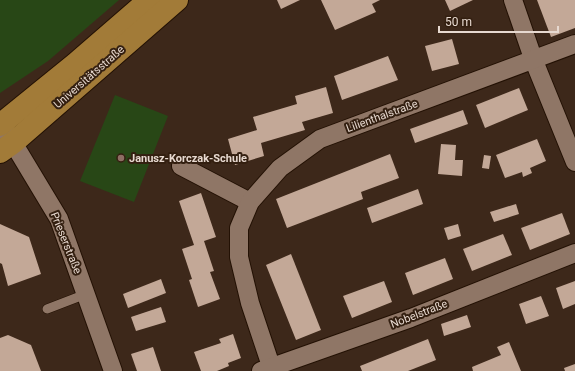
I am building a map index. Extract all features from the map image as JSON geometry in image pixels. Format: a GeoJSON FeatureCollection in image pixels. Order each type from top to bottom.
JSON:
{"type":"FeatureCollection","features":[{"type":"Feature","properties":{"kind":"main road","name":"Universitätsstraße"},"geometry":{"type":"LineString","coordinates":[[1,124],[75,64],[149,0]]}},
{"type":"Feature","properties":{"kind":"main road","name":"Universitätsstraße"},"geometry":{"type":"LineString","coordinates":[[7,147],[177,0]]}},
{"type":"Feature","properties":{"kind":"street"},"geometry":{"type":"LineString","coordinates":[[513,0],[534,61],[575,162]]}},
{"type":"Feature","properties":{"kind":"street","name":"Lilienthalstraße"},"geometry":{"type":"LineString","coordinates":[[266,369],[238,252],[239,228],[250,202],[280,168],[320,139],[534,61],[575,44]]}},
{"type":"Feature","properties":{"kind":"street","name":"Prieserstraße"},"geometry":{"type":"LineString","coordinates":[[1,124],[7,147],[59,219],[112,371]]}},
{"type":"Feature","properties":{"kind":"street"},"geometry":{"type":"LineString","coordinates":[[181,166],[250,202]]}},
{"type":"Feature","properties":{"kind":"street","name":"Nobelstraße"},"geometry":{"type":"LineString","coordinates":[[266,369],[410,318],[575,253]]}},
{"type":"Feature","properties":{"kind":"lane"},"geometry":{"type":"LineString","coordinates":[[47,309],[86,294]]}},
{"type":"Feature","properties":{"kind":"green space"},"geometry":{"type":"Polygon","coordinates":[[[0,0],[119,0],[48,61],[0,93],[0,0]]]}},
{"type":"Feature","properties":{"kind":"green space"},"geometry":{"type":"Polygon","coordinates":[[[115,95],[168,116],[134,202],[80,181],[115,95]]]}},
{"type":"Feature","properties":{"kind":"building"},"geometry":{"type":"Polygon","coordinates":[[[277,0],[300,0],[281,9],[277,0]]]}},
{"type":"Feature","properties":{"kind":"building"},"geometry":{"type":"Polygon","coordinates":[[[321,0],[380,0],[372,4],[376,12],[335,30],[321,0]]]}},
{"type":"Feature","properties":{"kind":"building"},"geometry":{"type":"Polygon","coordinates":[[[445,0],[473,0],[450,11],[445,0]]]}},
{"type":"Feature","properties":{"kind":"building"},"geometry":{"type":"Polygon","coordinates":[[[537,0],[575,0],[575,28],[551,37],[537,0]]]}},
{"type":"Feature","properties":{"kind":"building"},"geometry":{"type":"Polygon","coordinates":[[[452,39],[459,64],[432,71],[425,46],[452,39]]]}},
{"type":"Feature","properties":{"kind":"building"},"geometry":{"type":"Polygon","coordinates":[[[388,56],[398,80],[342,100],[334,76],[388,56]]]}},
{"type":"Feature","properties":{"kind":"building"},"geometry":{"type":"Polygon","coordinates":[[[326,87],[333,113],[302,122],[305,130],[261,143],[264,156],[235,165],[228,139],[257,130],[253,117],[297,104],[295,96],[326,87]]]}},
{"type":"Feature","properties":{"kind":"building"},"geometry":{"type":"Polygon","coordinates":[[[519,88],[528,110],[485,128],[476,105],[519,88]]]}},
{"type":"Feature","properties":{"kind":"building"},"geometry":{"type":"Polygon","coordinates":[[[463,110],[468,124],[415,143],[410,129],[463,110]]]}},
{"type":"Feature","properties":{"kind":"building"},"geometry":{"type":"Polygon","coordinates":[[[537,139],[546,161],[530,168],[532,173],[523,177],[522,172],[505,178],[496,155],[537,139]]]}},
{"type":"Feature","properties":{"kind":"building"},"geometry":{"type":"Polygon","coordinates":[[[441,144],[456,145],[455,160],[463,160],[462,176],[438,174],[441,144]]]}},
{"type":"Feature","properties":{"kind":"building"},"geometry":{"type":"Polygon","coordinates":[[[390,154],[399,178],[361,192],[363,199],[287,228],[276,199],[390,154]]]}},
{"type":"Feature","properties":{"kind":"building"},"geometry":{"type":"Polygon","coordinates":[[[484,155],[491,156],[489,169],[482,168],[484,155]]]}},
{"type":"Feature","properties":{"kind":"building"},"geometry":{"type":"Polygon","coordinates":[[[418,189],[423,204],[372,223],[367,208],[418,189]]]}},
{"type":"Feature","properties":{"kind":"building"},"geometry":{"type":"Polygon","coordinates":[[[201,193],[216,237],[204,241],[214,271],[210,272],[220,299],[198,307],[189,280],[192,279],[182,249],[194,245],[179,201],[201,193]]]}},
{"type":"Feature","properties":{"kind":"building"},"geometry":{"type":"Polygon","coordinates":[[[516,204],[519,214],[494,222],[490,212],[516,204]]]}},
{"type":"Feature","properties":{"kind":"building"},"geometry":{"type":"Polygon","coordinates":[[[562,213],[570,234],[530,250],[521,228],[562,213]]]}},
{"type":"Feature","properties":{"kind":"building"},"geometry":{"type":"Polygon","coordinates":[[[0,224],[29,237],[41,274],[8,286],[2,264],[0,263],[0,224]]]}},
{"type":"Feature","properties":{"kind":"building"},"geometry":{"type":"Polygon","coordinates":[[[458,224],[461,236],[448,240],[444,228],[458,224]]]}},
{"type":"Feature","properties":{"kind":"building"},"geometry":{"type":"Polygon","coordinates":[[[503,234],[512,255],[472,271],[463,249],[503,234]]]}},
{"type":"Feature","properties":{"kind":"building"},"geometry":{"type":"Polygon","coordinates":[[[291,254],[321,330],[296,340],[266,265],[291,254]]]}},
{"type":"Feature","properties":{"kind":"building"},"geometry":{"type":"Polygon","coordinates":[[[445,258],[453,279],[413,295],[405,273],[445,258]]]}},
{"type":"Feature","properties":{"kind":"building"},"geometry":{"type":"Polygon","coordinates":[[[161,279],[166,293],[128,308],[123,294],[161,279]]]}},
{"type":"Feature","properties":{"kind":"building"},"geometry":{"type":"Polygon","coordinates":[[[384,281],[392,302],[352,318],[343,296],[384,281]]]}},
{"type":"Feature","properties":{"kind":"building"},"geometry":{"type":"Polygon","coordinates":[[[575,281],[575,304],[563,309],[556,288],[575,281]]]}},
{"type":"Feature","properties":{"kind":"building"},"geometry":{"type":"Polygon","coordinates":[[[541,296],[549,316],[526,324],[519,304],[541,296]]]}},
{"type":"Feature","properties":{"kind":"building"},"geometry":{"type":"Polygon","coordinates":[[[161,307],[166,322],[136,331],[131,317],[161,307]]]}},
{"type":"Feature","properties":{"kind":"building"},"geometry":{"type":"Polygon","coordinates":[[[467,315],[471,327],[444,336],[441,324],[467,315]]]}},
{"type":"Feature","properties":{"kind":"building"},"geometry":{"type":"Polygon","coordinates":[[[233,334],[241,358],[228,363],[229,366],[217,371],[201,371],[194,352],[221,343],[219,339],[233,334]]]}},
{"type":"Feature","properties":{"kind":"building"},"geometry":{"type":"Polygon","coordinates":[[[8,335],[31,345],[41,371],[0,371],[0,338],[8,335]]]}},
{"type":"Feature","properties":{"kind":"building"},"geometry":{"type":"Polygon","coordinates":[[[428,339],[436,360],[408,371],[362,371],[360,366],[428,339]]]}},
{"type":"Feature","properties":{"kind":"building"},"geometry":{"type":"Polygon","coordinates":[[[509,342],[521,371],[473,371],[472,367],[501,355],[497,347],[509,342]]]}},
{"type":"Feature","properties":{"kind":"building"},"geometry":{"type":"Polygon","coordinates":[[[153,347],[161,371],[137,371],[131,354],[153,347]]]}},
{"type":"Feature","properties":{"kind":"building"},"geometry":{"type":"Polygon","coordinates":[[[575,364],[575,371],[565,371],[564,368],[575,364]]]}},
{"type":"Feature","properties":{"kind":"place","name":"Janusz-Korczak-Schule"},"geometry":{"type":"Point","coordinates":[121,158]}}]}
